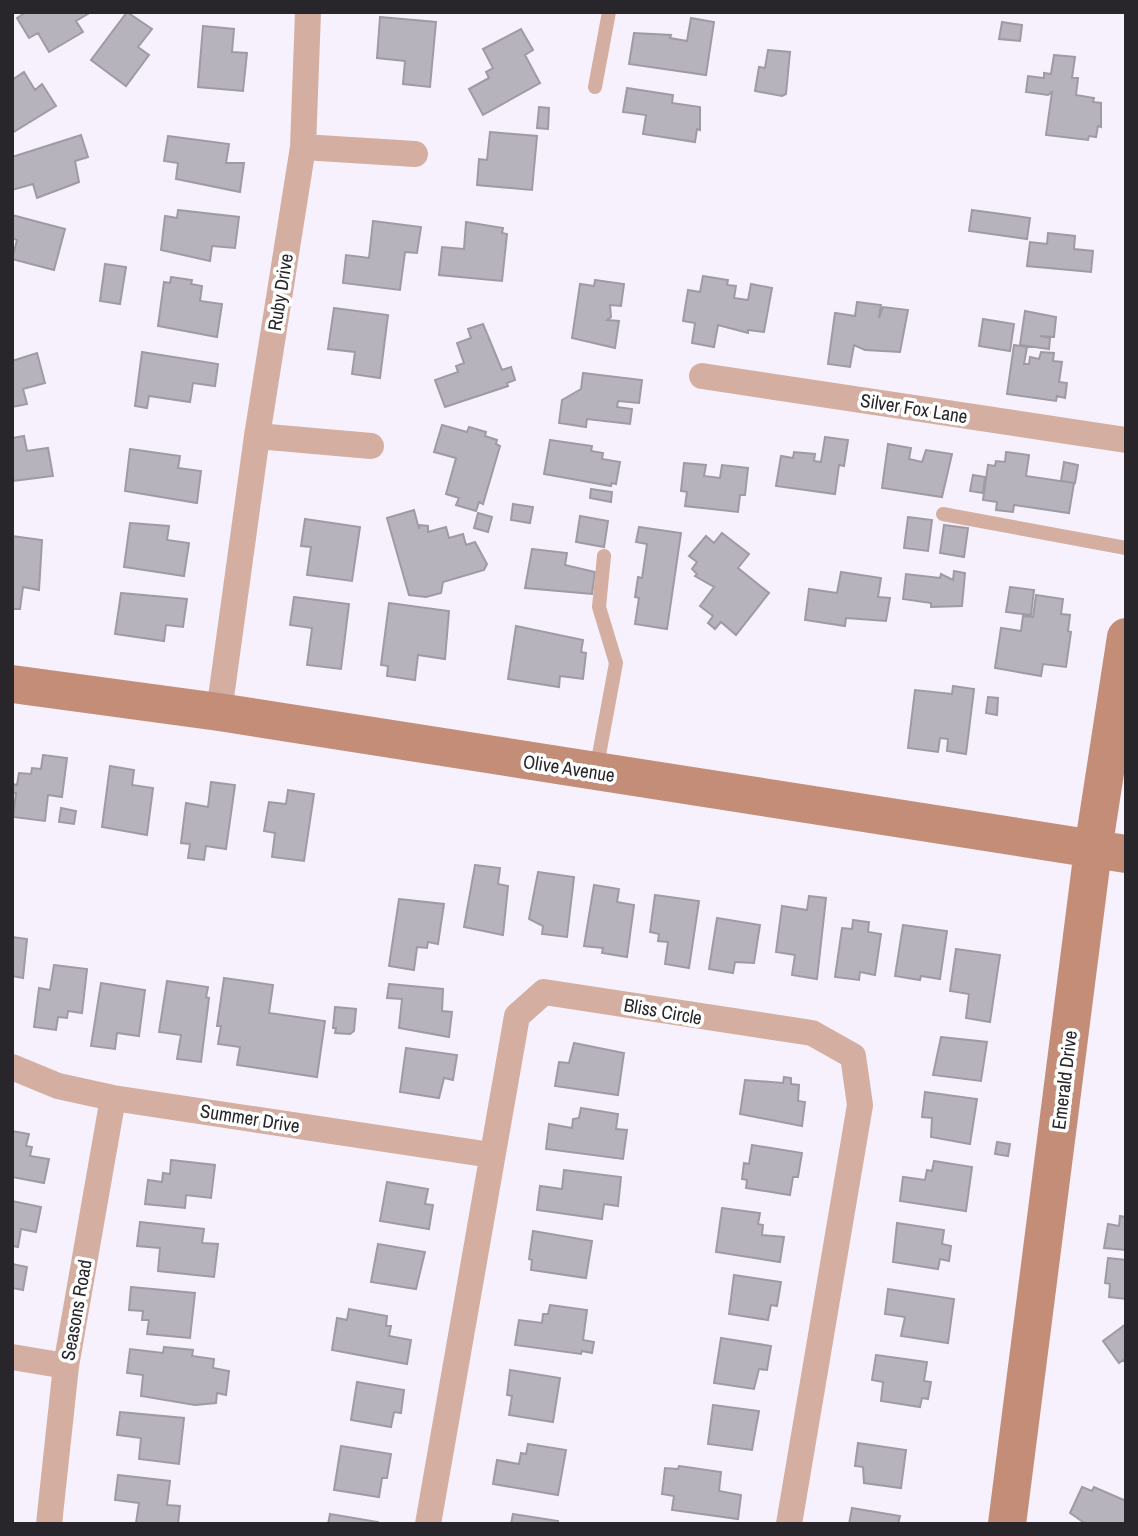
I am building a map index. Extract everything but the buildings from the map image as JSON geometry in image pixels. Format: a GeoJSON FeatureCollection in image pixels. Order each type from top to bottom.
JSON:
{"type":"FeatureCollection","features":[{"type":"Feature","properties":{"kind":"main road","name":"Emerald Drive"},"geometry":{"type":"LineString","coordinates":[[1007,1524],[1110,852],[1126,637]]}},
{"type":"Feature","properties":{"kind":"main road","name":"Olive Avenue"},"geometry":{"type":"LineString","coordinates":[[12,684],[219,712],[1110,852]]}},
{"type":"Feature","properties":{"kind":"street","name":"Ruby Drive"},"geometry":{"type":"LineString","coordinates":[[219,712],[257,436],[303,148],[306,13]]}},
{"type":"Feature","properties":{"kind":"street"},"geometry":{"type":"LineString","coordinates":[[303,148],[415,154]]}},
{"type":"Feature","properties":{"kind":"street","name":"Silver Fox Lane"},"geometry":{"type":"LineString","coordinates":[[702,376],[1126,440]]}},
{"type":"Feature","properties":{"kind":"street"},"geometry":{"type":"LineString","coordinates":[[257,436],[371,446]]}},
{"type":"Feature","properties":{"kind":"street","name":"Bliss Circle"},"geometry":{"type":"LineString","coordinates":[[428,1524],[517,1016],[544,992],[812,1033],[853,1056],[860,1105],[789,1524]]}},
{"type":"Feature","properties":{"kind":"street","name":"Summer Drive"},"geometry":{"type":"LineString","coordinates":[[12,1067],[58,1086],[113,1098],[491,1155]]}},
{"type":"Feature","properties":{"kind":"street","name":"Seasons Road"},"geometry":{"type":"LineString","coordinates":[[49,1524],[66,1366],[113,1098]]}},
{"type":"Feature","properties":{"kind":"street"},"geometry":{"type":"LineString","coordinates":[[12,1357],[66,1366]]}},
{"type":"Feature","properties":{"kind":"lane"},"geometry":{"type":"LineString","coordinates":[[595,87],[609,12]]}},
{"type":"Feature","properties":{"kind":"lane"},"geometry":{"type":"LineString","coordinates":[[943,514],[1126,548]]}},
{"type":"Feature","properties":{"kind":"lane"},"geometry":{"type":"LineString","coordinates":[[595,772],[616,663],[599,607],[604,556]]}}]}
